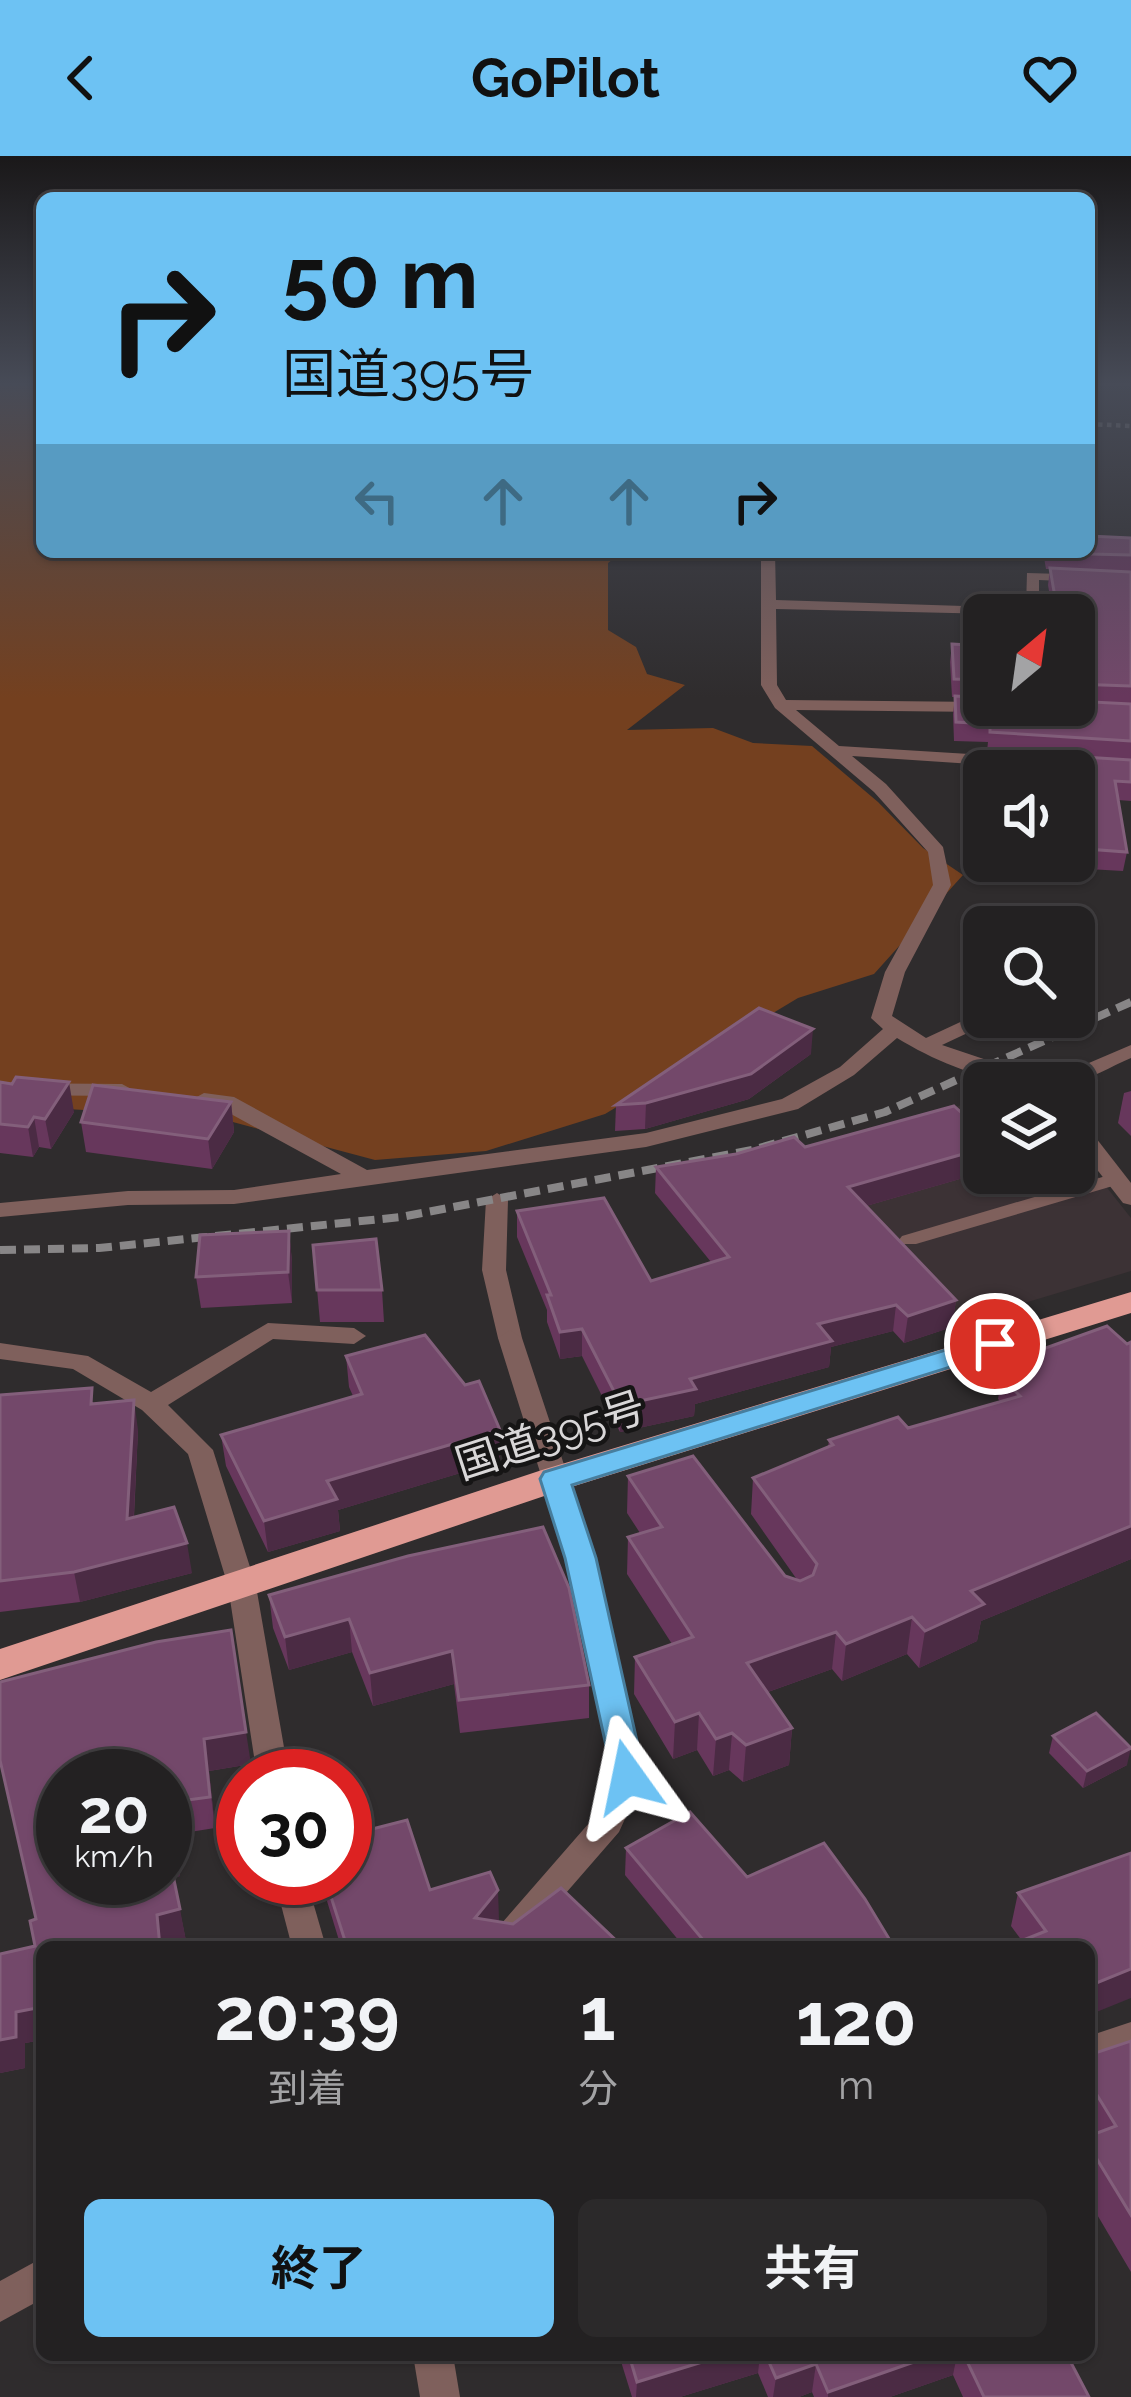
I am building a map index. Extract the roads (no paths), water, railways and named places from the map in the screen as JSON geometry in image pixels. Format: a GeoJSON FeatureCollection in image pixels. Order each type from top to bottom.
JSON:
{"type":"FeatureCollection","features":[{"type":"Feature","properties":{"kind":"highway","name":"国道395号"},"geometry":{"type":"LineString","coordinates":[[0,1666],[555,1479],[684,1450],[1131,1302]]}},
{"type":"Feature","properties":{"kind":"street"},"geometry":{"type":"LineString","coordinates":[[768,558],[769,685],[781,705],[880,788],[937,851],[942,885],[895,972],[881,1018],[895,1029],[976,1062]]}},
{"type":"Feature","properties":{"kind":"street"},"geometry":{"type":"LineString","coordinates":[[768,604],[1033,613],[1032,576],[1131,580]]}},
{"type":"Feature","properties":{"kind":"street"},"geometry":{"type":"LineString","coordinates":[[781,705],[963,707]]}},
{"type":"Feature","properties":{"kind":"street"},"geometry":{"type":"LineString","coordinates":[[829,749],[963,758]]}},
{"type":"Feature","properties":{"kind":"street"},"geometry":{"type":"LineString","coordinates":[[929,1044],[963,1028]]}},
{"type":"Feature","properties":{"kind":"street"},"geometry":{"type":"LineString","coordinates":[[0,1210],[128,1198],[234,1197],[646,1139],[790,1104],[847,1071],[895,1029]]}},
{"type":"Feature","properties":{"kind":"street"},"geometry":{"type":"LineString","coordinates":[[1095,1066],[1131,1051]]}},
{"type":"Feature","properties":{"kind":"street"},"geometry":{"type":"LineString","coordinates":[[0,1090],[88,1087],[226,1102],[364,1177]]}},
{"type":"Feature","properties":{"kind":"street"},"geometry":{"type":"LineString","coordinates":[[1095,1151],[1124,1188]]}},
{"type":"Feature","properties":{"kind":"street"},"geometry":{"type":"LineString","coordinates":[[497,1200],[490,1246],[499,1311],[580,1558],[628,1777],[608,1823],[503,1941]]}},
{"type":"Feature","properties":{"kind":"street"},"geometry":{"type":"LineString","coordinates":[[151,1404],[268,1331],[354,1336]]}},
{"type":"Feature","properties":{"kind":"street"},"geometry":{"type":"LineString","coordinates":[[0,1352],[79,1362],[151,1404],[200,1450],[242,1586],[269,1749]]}},
{"type":"Feature","properties":{"kind":"street"},"geometry":{"type":"LineString","coordinates":[[297,1905],[307,1941]]}},
{"type":"Feature","properties":{"kind":"street"},"geometry":{"type":"LineString","coordinates":[[1095,2050],[1131,2038]]}},
{"type":"Feature","properties":{"kind":"street"},"geometry":{"type":"LineString","coordinates":[[0,2303],[36,2281]]}},
{"type":"Feature","properties":{"kind":"street"},"geometry":{"type":"LineString","coordinates":[[435,2361],[440,2397]]}},
{"type":"Feature","properties":{"kind":"lane"},"geometry":{"type":"LineString","coordinates":[[909,1240],[1124,1188]]}},
{"type":"Feature","properties":{"kind":"railway"},"geometry":{"type":"LineString","coordinates":[[0,1250],[99,1248],[401,1217],[752,1150],[885,1112],[1131,1002]]}}]}
